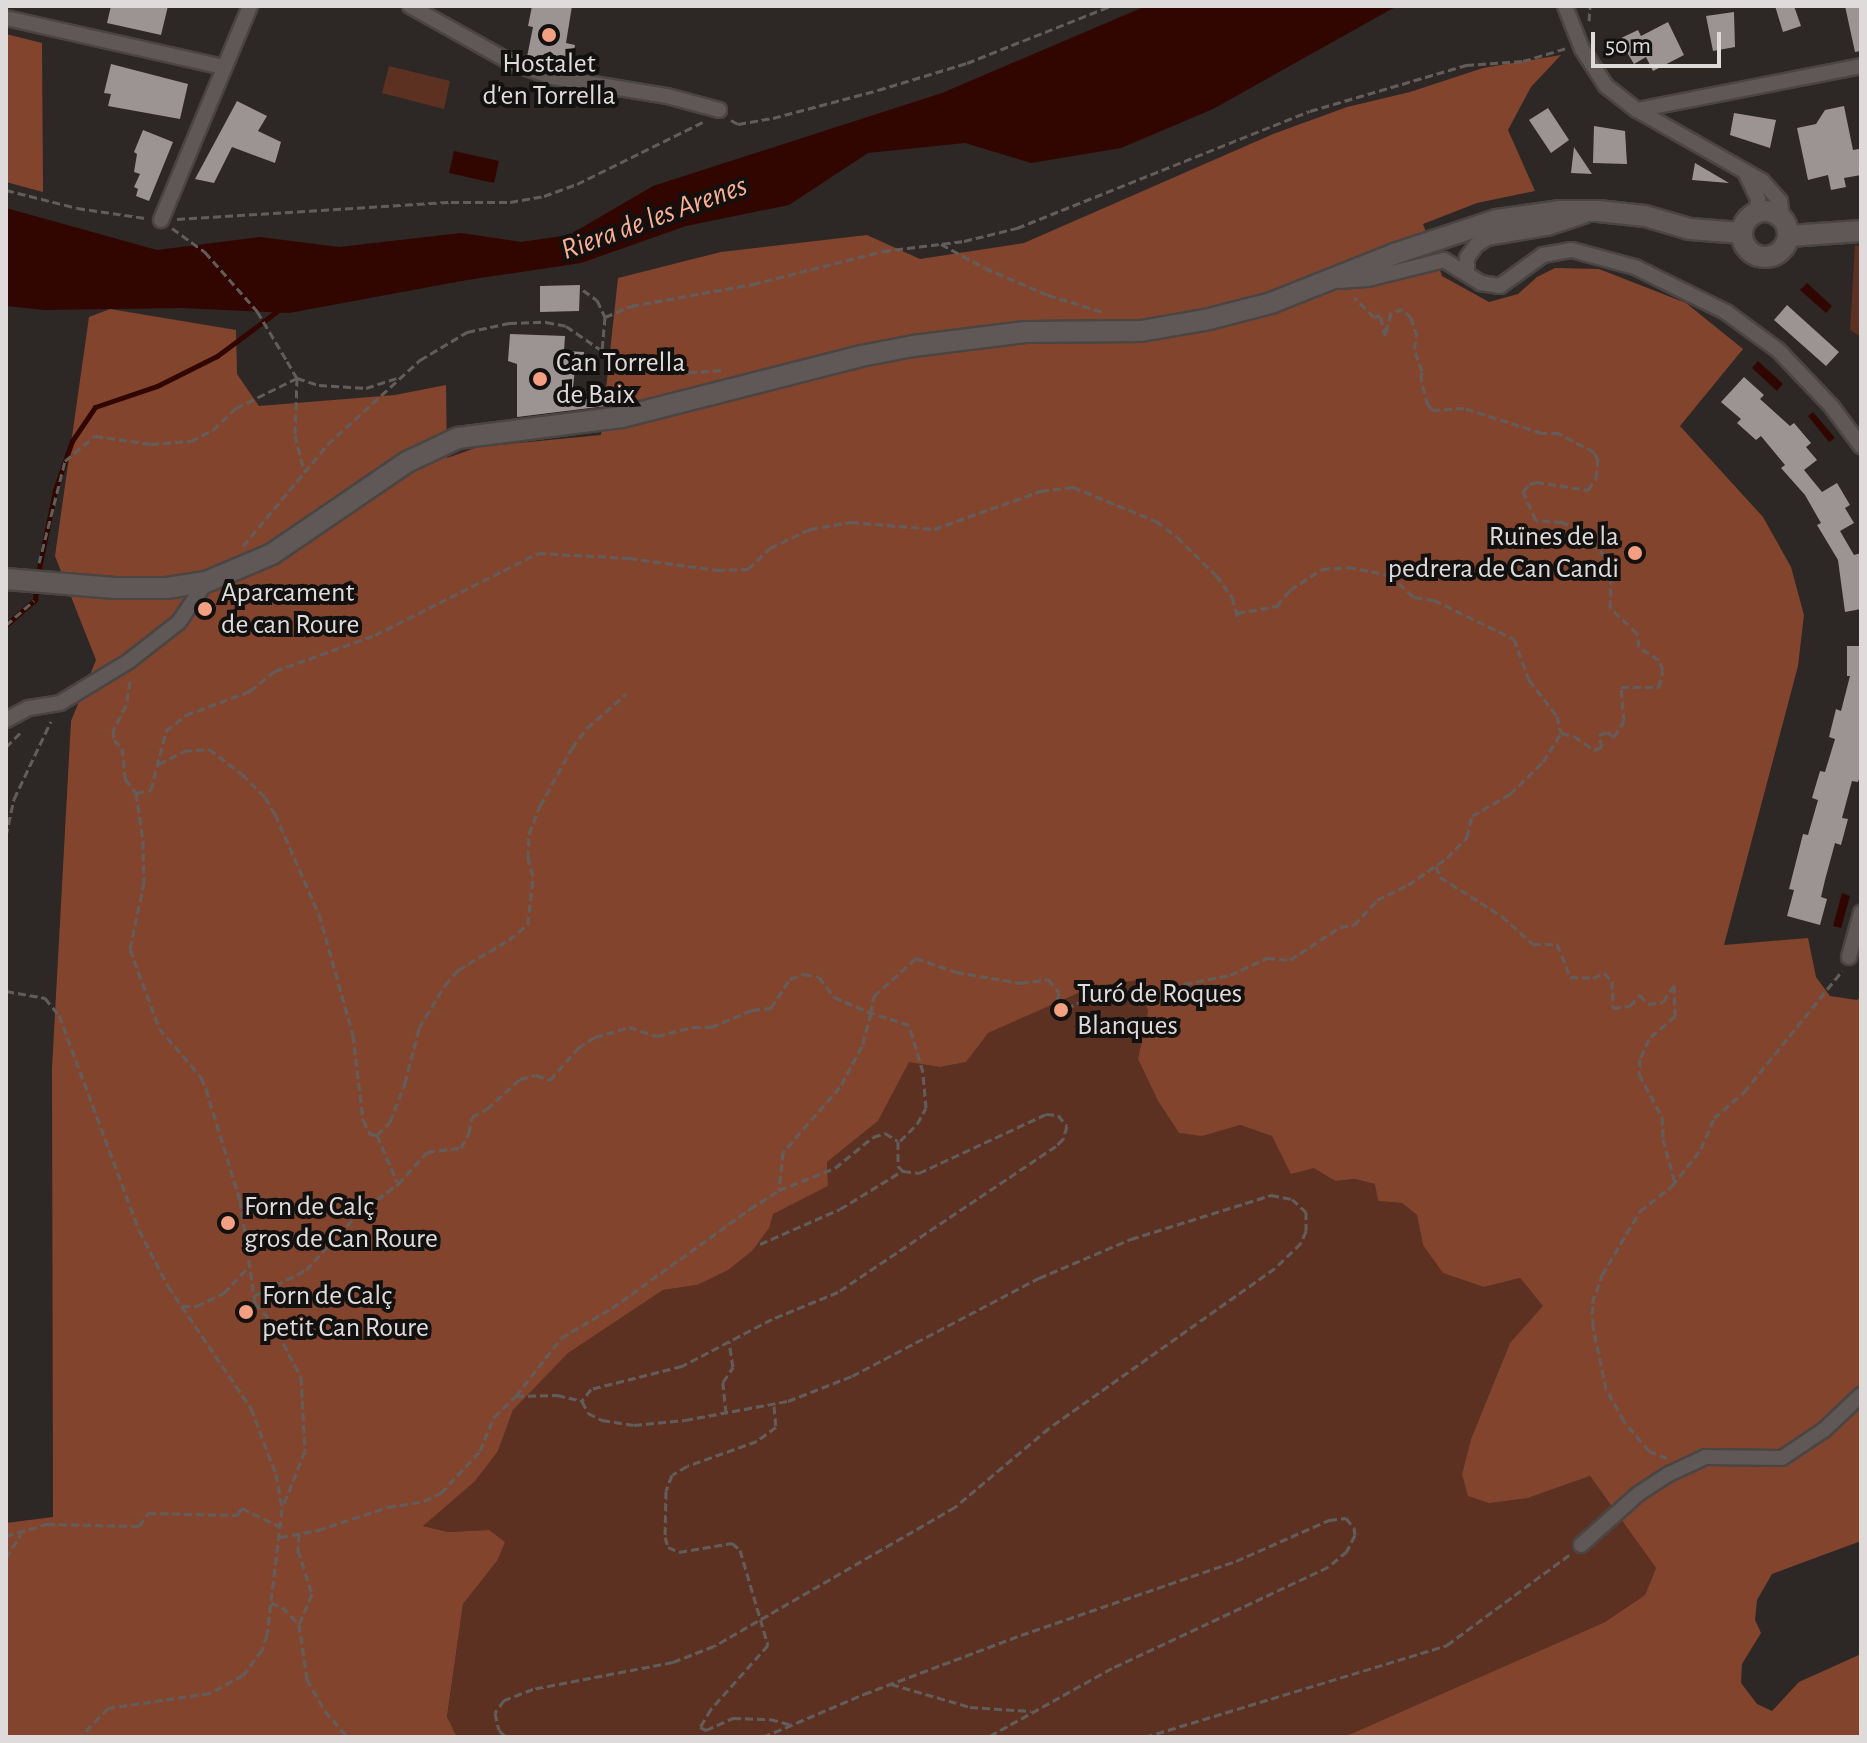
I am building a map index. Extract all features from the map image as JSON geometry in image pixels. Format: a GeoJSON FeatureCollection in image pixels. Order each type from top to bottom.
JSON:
{"type":"FeatureCollection","features":[{"type":"Feature","properties":{"kind":"street"},"geometry":{"type":"LineString","coordinates":[[161,220],[250,6]]}},
{"type":"Feature","properties":{"kind":"street"},"geometry":{"type":"LineString","coordinates":[[410,6],[512,63],[552,77],[667,96],[719,110]]}},
{"type":"Feature","properties":{"kind":"street"},"geometry":{"type":"LineString","coordinates":[[1565,6],[1580,43],[1606,86],[1637,110],[1772,190],[1780,201],[1785,227],[1779,253],[1761,257],[1749,251],[1742,233],[1747,220],[1757,212],[1770,211],[1785,227],[1861,231]]}},
{"type":"Feature","properties":{"kind":"street"},"geometry":{"type":"LineString","coordinates":[[6,18],[224,67]]}},
{"type":"Feature","properties":{"kind":"street"},"geometry":{"type":"LineString","coordinates":[[1637,110],[1861,66]]}},
{"type":"Feature","properties":{"kind":"street"},"geometry":{"type":"LineString","coordinates":[[1746,174],[1758,199],[1757,212]]}},
{"type":"Feature","properties":{"kind":"street"},"geometry":{"type":"LineString","coordinates":[[6,579],[128,588],[167,588],[206,582],[248,567],[272,554],[407,462],[458,438],[622,417],[913,346],[1025,332],[1141,331],[1176,325],[1271,303],[1497,220],[1560,211],[1598,211],[1645,216],[1690,229],[1742,233]]}},
{"type":"Feature","properties":{"kind":"street"},"geometry":{"type":"LineString","coordinates":[[1464,270],[1467,258],[1476,245],[1487,238],[1547,228],[1598,211]]}},
{"type":"Feature","properties":{"kind":"street"},"geometry":{"type":"LineString","coordinates":[[1463,231],[1454,245],[1464,270]]}},
{"type":"Feature","properties":{"kind":"street"},"geometry":{"type":"LineString","coordinates":[[1320,283],[1368,279],[1444,260],[1481,283],[1500,286],[1543,255],[1572,250],[1664,279],[1726,312],[1778,350],[1832,407],[1861,446]]}},
{"type":"Feature","properties":{"kind":"street"},"geometry":{"type":"LineString","coordinates":[[6,720],[29,708],[60,703],[137,654],[179,622],[206,582]]}},
{"type":"Feature","properties":{"kind":"street"},"geometry":{"type":"LineString","coordinates":[[1849,957],[1861,913]]}},
{"type":"Feature","properties":{"kind":"street"},"geometry":{"type":"LineString","coordinates":[[1581,1545],[1638,1494],[1685,1465],[1705,1457],[1782,1458],[1824,1430],[1861,1395]]}},
{"type":"Feature","properties":{"kind":"path"},"geometry":{"type":"LineString","coordinates":[[6,190],[77,208],[161,220],[510,202],[544,196],[692,130],[719,110],[738,124],[878,90],[967,63],[1110,6]]}},
{"type":"Feature","properties":{"kind":"path"},"geometry":{"type":"LineString","coordinates":[[605,317],[631,306],[753,284],[883,251],[941,244],[1041,220],[1298,115],[1466,65],[1539,58],[1580,43]]}},
{"type":"Feature","properties":{"kind":"path"},"geometry":{"type":"LineString","coordinates":[[161,220],[205,252],[257,311],[297,378],[295,435],[304,471]]}},
{"type":"Feature","properties":{"kind":"path"},"geometry":{"type":"LineString","coordinates":[[941,244],[985,268],[1048,295],[1103,312]]}},
{"type":"Feature","properties":{"kind":"path"},"geometry":{"type":"LineString","coordinates":[[1342,281],[1361,306],[1374,317],[1380,315],[1385,336],[1391,313],[1403,309],[1411,318],[1417,336],[1414,349],[1422,371],[1421,380],[1428,405],[1433,410],[1464,408],[1542,433],[1559,433],[1584,444],[1598,460],[1596,478],[1588,490],[1529,484],[1523,492],[1526,503],[1541,523],[1562,522],[1590,535],[1594,546],[1606,556],[1611,575],[1610,608],[1625,618],[1637,633],[1639,647],[1659,660],[1663,670],[1659,687],[1621,687],[1624,721],[1614,737],[1607,732],[1599,735],[1602,747],[1594,750],[1574,736],[1561,733]]}},
{"type":"Feature","properties":{"kind":"path"},"geometry":{"type":"LineString","coordinates":[[583,290],[597,300],[605,317],[602,353]]}},
{"type":"Feature","properties":{"kind":"path"},"geometry":{"type":"LineString","coordinates":[[232,553],[254,533],[304,471],[400,377],[420,360],[467,332],[509,323],[566,326],[626,367],[655,371],[736,369]]}},
{"type":"Feature","properties":{"kind":"path"},"geometry":{"type":"LineString","coordinates":[[6,625],[35,600],[41,548],[65,461],[95,436],[151,444],[191,441],[213,430],[236,408],[297,378],[319,385],[366,388],[400,377]]}},
{"type":"Feature","properties":{"kind":"path"},"geometry":{"type":"LineString","coordinates":[[136,793],[151,790],[166,731],[186,715],[250,691],[275,671],[375,635],[538,553],[734,571],[748,569],[770,548],[810,529],[851,522],[934,529],[1041,491],[1073,487],[1156,521],[1177,537],[1216,575],[1232,597],[1239,621]]}},
{"type":"Feature","properties":{"kind":"path"},"geometry":{"type":"LineString","coordinates":[[779,1190],[783,1152],[840,1087],[862,1046],[874,996],[916,958],[956,972],[1021,983],[1048,979],[1059,992],[1055,1013],[1092,997],[1138,998],[1149,991],[1230,975],[1267,958],[1290,960],[1340,927],[1354,925],[1377,900],[1436,866],[1467,837],[1472,816],[1510,794],[1543,762],[1561,733],[1557,716],[1529,680],[1514,639],[1434,600],[1414,597],[1390,575],[1348,567],[1322,569],[1299,582],[1277,606],[1237,613]]}},
{"type":"Feature","properties":{"kind":"path"},"geometry":{"type":"LineString","coordinates":[[137,654],[126,705],[113,730],[114,740],[122,748],[125,779],[136,793],[144,882],[130,949],[159,1028],[201,1077],[206,1089],[240,1200],[247,1268],[255,1303],[272,1322],[296,1364],[305,1391],[305,1451],[282,1509]]}},
{"type":"Feature","properties":{"kind":"path"},"geometry":{"type":"LineString","coordinates":[[377,1135],[390,1122],[405,1083],[413,1043],[445,985],[458,970],[509,940],[528,924],[533,876],[528,858],[529,834],[540,806],[572,748],[587,728],[626,694]]}},
{"type":"Feature","properties":{"kind":"path"},"geometry":{"type":"LineString","coordinates":[[6,836],[14,799],[60,703]]}},
{"type":"Feature","properties":{"kind":"path"},"geometry":{"type":"LineString","coordinates":[[159,764],[184,751],[209,749],[242,774],[265,797],[275,814],[319,914],[356,1047],[363,1120],[370,1134],[377,1135]]}},
{"type":"Feature","properties":{"kind":"path"},"geometry":{"type":"LineString","coordinates":[[1436,866],[1440,877],[1502,916],[1533,944],[1557,944],[1570,977],[1593,978],[1604,973],[1612,981],[1613,1008],[1630,1006],[1640,995],[1648,1004],[1663,1002],[1674,985],[1675,1016],[1649,1039],[1640,1059],[1639,1074],[1662,1117],[1663,1139],[1675,1183]]}},
{"type":"Feature","properties":{"kind":"path"},"geometry":{"type":"LineString","coordinates":[[1685,1465],[1649,1451],[1624,1421],[1606,1389],[1593,1326],[1592,1303],[1602,1275],[1640,1211],[1675,1183],[1701,1149],[1714,1118],[1744,1092],[1841,973],[1849,957]]}},
{"type":"Feature","properties":{"kind":"path"},"geometry":{"type":"LineString","coordinates":[[254,1296],[306,1270],[358,1214],[398,1184],[427,1152],[461,1148],[469,1133],[472,1117],[487,1109],[520,1079],[536,1075],[550,1080],[569,1054],[595,1037],[629,1027],[657,1036],[693,1027],[711,1027],[752,1010],[771,1008],[790,979],[804,974],[819,977],[834,997],[909,1025],[923,1072],[926,1108],[917,1124],[898,1141],[895,1157],[903,1171]]}},
{"type":"Feature","properties":{"kind":"path"},"geometry":{"type":"LineString","coordinates":[[6,991],[45,998],[59,1015],[139,1230],[182,1306],[251,1408],[276,1474],[282,1509],[262,1650],[249,1669],[233,1683],[210,1693],[108,1708],[80,1737]]}},
{"type":"Feature","properties":{"kind":"path"},"geometry":{"type":"LineString","coordinates":[[582,1401],[591,1389],[682,1366],[729,1341],[838,1292],[1056,1146],[1063,1139],[1067,1126],[1058,1115],[1046,1114],[930,1170],[919,1173],[903,1171],[840,1209],[760,1244]]}},
{"type":"Feature","properties":{"kind":"path"},"geometry":{"type":"LineString","coordinates":[[280,1537],[388,1507],[424,1501],[441,1493],[480,1451],[499,1410],[516,1396],[561,1338],[612,1308],[683,1253],[779,1190],[835,1168],[873,1137],[885,1133],[898,1141]]}},
{"type":"Feature","properties":{"kind":"path"},"geometry":{"type":"LineString","coordinates":[[377,1135],[398,1184]]}},
{"type":"Feature","properties":{"kind":"path"},"geometry":{"type":"LineString","coordinates":[[506,1737],[499,1730],[495,1713],[504,1700],[533,1689],[673,1662],[714,1646],[974,1495],[1008,1461],[1061,1419],[1283,1261],[1301,1243],[1306,1231],[1306,1212],[1292,1199],[1271,1195],[1163,1227],[1039,1278],[852,1376],[773,1404],[726,1413],[623,1424],[602,1420],[588,1413],[582,1401],[557,1395],[516,1396]]}},
{"type":"Feature","properties":{"kind":"path"},"geometry":{"type":"LineString","coordinates":[[182,1306],[197,1306],[224,1293],[247,1268]]}},
{"type":"Feature","properties":{"kind":"path"},"geometry":{"type":"LineString","coordinates":[[726,1413],[723,1382],[733,1367],[729,1341]]}},
{"type":"Feature","properties":{"kind":"path"},"geometry":{"type":"LineString","coordinates":[[773,1404],[776,1427],[743,1447],[687,1466],[672,1475],[666,1491],[665,1537],[668,1547],[689,1552],[732,1543],[740,1550],[768,1645],[711,1709],[700,1727],[706,1730],[733,1718],[770,1719],[792,1725]]}},
{"type":"Feature","properties":{"kind":"path"},"geometry":{"type":"LineString","coordinates":[[6,1536],[47,1524],[139,1526],[148,1513],[237,1515],[242,1508],[281,1527]]}},
{"type":"Feature","properties":{"kind":"path"},"geometry":{"type":"LineString","coordinates":[[763,1737],[890,1684],[1236,1561],[1329,1520],[1346,1518],[1354,1528],[1355,1535],[1347,1551],[1328,1567],[1112,1668],[988,1737]]}},
{"type":"Feature","properties":{"kind":"path"},"geometry":{"type":"LineString","coordinates":[[6,1558],[21,1533]]}},
{"type":"Feature","properties":{"kind":"path"},"geometry":{"type":"LineString","coordinates":[[299,1534],[298,1550],[312,1594],[299,1624],[307,1679],[325,1711],[348,1737]]}},
{"type":"Feature","properties":{"kind":"path"},"geometry":{"type":"LineString","coordinates":[[1145,1737],[1447,1645],[1581,1545]]}},
{"type":"Feature","properties":{"kind":"path"},"geometry":{"type":"LineString","coordinates":[[271,1603],[282,1607],[299,1624]]}},
{"type":"Feature","properties":{"kind":"path"},"geometry":{"type":"LineString","coordinates":[[890,1684],[970,1707],[1031,1711]]}},
{"type":"Feature","properties":{"kind":"shaded area"},"geometry":{"type":"Polygon","coordinates":[[[6,34],[42,43],[43,192],[6,182],[6,34]]]}},
{"type":"Feature","properties":{"kind":"shaded area"},"geometry":{"type":"Polygon","coordinates":[[[1561,55],[1531,87],[1508,130],[1535,191],[1477,203],[1423,224],[1442,276],[1489,302],[1518,294],[1537,277],[1555,268],[1599,269],[1686,303],[1743,349],[1680,426],[1763,517],[1791,567],[1804,615],[1798,666],[1724,945],[1808,938],[1816,977],[1830,996],[1857,1000],[1861,997],[1861,1541],[1772,1574],[1757,1600],[1755,1620],[1761,1633],[1742,1664],[1741,1683],[1757,1704],[1772,1711],[1799,1682],[1861,1654],[1861,1737],[1344,1737],[1605,1622],[1645,1595],[1656,1568],[1590,1476],[1528,1498],[1489,1503],[1468,1496],[1462,1474],[1471,1439],[1510,1343],[1543,1306],[1520,1278],[1484,1287],[1443,1273],[1423,1245],[1417,1215],[1402,1203],[1378,1201],[1375,1184],[1355,1179],[1335,1181],[1314,1168],[1291,1174],[1272,1136],[1240,1125],[1202,1136],[1179,1133],[1158,1101],[1138,1059],[1148,1011],[1139,980],[1092,987],[988,1033],[966,1062],[940,1067],[909,1062],[878,1121],[827,1162],[828,1186],[773,1214],[769,1228],[752,1251],[728,1270],[697,1285],[663,1290],[568,1353],[513,1410],[498,1451],[475,1481],[423,1526],[448,1532],[489,1530],[505,1542],[497,1561],[463,1604],[447,1717],[457,1737],[6,1737],[6,1523],[53,1517],[52,1068],[71,721],[96,660],[55,556],[89,317],[110,309],[236,330],[237,374],[259,406],[395,395],[446,385],[447,458],[478,447],[601,435],[618,278],[721,252],[867,235],[920,259],[1024,243],[1273,134],[1347,107],[1410,92],[1483,68],[1561,55]]]}},
{"type":"Feature","properties":{"kind":"shaded area"},"geometry":{"type":"Polygon","coordinates":[[[389,66],[450,81],[444,109],[382,93],[389,66]]]}},
{"type":"Feature","properties":{"kind":"shaded area"},"geometry":{"type":"Polygon","coordinates":[[[1855,245],[1861,246],[1861,337],[1850,330],[1855,245]]]}},
{"type":"Feature","properties":{"kind":"shaded area"},"geometry":{"type":"Polygon","coordinates":[[[1139,980],[1148,1011],[1138,1059],[1158,1101],[1179,1133],[1202,1135],[1240,1125],[1272,1136],[1335,1181],[1355,1179],[1376,1184],[1378,1201],[1402,1203],[1417,1215],[1423,1245],[1484,1287],[1520,1278],[1544,1306],[1510,1343],[1471,1439],[1462,1474],[1528,1498],[1590,1476],[1656,1568],[1645,1595],[1605,1622],[1344,1737],[457,1737],[447,1718],[463,1604],[497,1561],[489,1530],[448,1532],[423,1526],[498,1451],[513,1410],[567,1353],[663,1290],[697,1285],[768,1228],[772,1214],[828,1186],[827,1162],[878,1121],[909,1061],[940,1067],[965,1062],[987,1033],[1092,987],[1139,980]]]}},
{"type":"Feature","properties":{"kind":"water","name":"Riera de les Arenes"},"geometry":{"type":"Polygon","coordinates":[[[1146,6],[1397,6],[1213,109],[1121,148],[1031,163],[965,143],[868,153],[789,205],[686,226],[581,263],[467,280],[289,313],[182,308],[44,310],[6,306],[6,208],[157,250],[260,237],[339,247],[461,233],[521,242],[569,235],[653,186],[942,93],[1146,6]]]}},
{"type":"Feature","properties":{"kind":"water"},"geometry":{"type":"Polygon","coordinates":[[[454,151],[499,161],[494,183],[449,173],[454,151]]]}},
{"type":"Feature","properties":{"kind":"water"},"geometry":{"type":"Polygon","coordinates":[[[1807,283],[1832,306],[1826,313],[1800,290],[1807,283]]]}},
{"type":"Feature","properties":{"kind":"water"},"geometry":{"type":"Polygon","coordinates":[[[1758,361],[1783,384],[1777,391],[1752,368],[1758,361]]]}},
{"type":"Feature","properties":{"kind":"water"},"geometry":{"type":"Polygon","coordinates":[[[1813,412],[1835,438],[1829,442],[1808,416],[1813,412]]]}},
{"type":"Feature","properties":{"kind":"water"},"geometry":{"type":"Polygon","coordinates":[[[1842,893],[1850,896],[1841,928],[1833,926],[1842,893]]]}},
{"type":"Feature","properties":{"kind":"building"},"geometry":{"type":"Polygon","coordinates":[[[111,6],[168,6],[161,35],[107,23],[111,6]]]}},
{"type":"Feature","properties":{"kind":"building","name":"Hostalet d'en Torrella"},"geometry":{"type":"Polygon","coordinates":[[[532,6],[572,6],[566,43],[575,45],[571,65],[527,57],[533,27],[528,26],[532,6]]]}},
{"type":"Feature","properties":{"kind":"building"},"geometry":{"type":"Polygon","coordinates":[[[1775,6],[1794,6],[1801,26],[1783,32],[1775,6]]]}},
{"type":"Feature","properties":{"kind":"building"},"geometry":{"type":"Polygon","coordinates":[[[1845,6],[1861,6],[1861,51],[1855,52],[1845,6]]]}},
{"type":"Feature","properties":{"kind":"building"},"geometry":{"type":"Polygon","coordinates":[[[1734,12],[1735,47],[1713,51],[1706,16],[1734,12]]]}},
{"type":"Feature","properties":{"kind":"building"},"geometry":{"type":"Polygon","coordinates":[[[1668,22],[1684,55],[1653,71],[1646,57],[1634,64],[1619,39],[1638,30],[1641,36],[1668,22]]]}},
{"type":"Feature","properties":{"kind":"building"},"geometry":{"type":"Polygon","coordinates":[[[111,64],[188,84],[180,119],[108,106],[111,94],[104,93],[111,64]]]}},
{"type":"Feature","properties":{"kind":"building"},"geometry":{"type":"Polygon","coordinates":[[[237,101],[267,116],[258,131],[281,142],[275,163],[232,147],[214,183],[195,179],[237,101]]]}},
{"type":"Feature","properties":{"kind":"building"},"geometry":{"type":"Polygon","coordinates":[[[1844,106],[1853,150],[1859,149],[1861,175],[1844,178],[1846,187],[1831,190],[1828,175],[1808,180],[1797,128],[1816,124],[1825,110],[1844,106]]]}},
{"type":"Feature","properties":{"kind":"building"},"geometry":{"type":"Polygon","coordinates":[[[1548,108],[1569,140],[1551,153],[1529,120],[1548,108]]]}},
{"type":"Feature","properties":{"kind":"building"},"geometry":{"type":"Polygon","coordinates":[[[1734,113],[1776,120],[1770,148],[1730,135],[1734,113]]]}},
{"type":"Feature","properties":{"kind":"building"},"geometry":{"type":"Polygon","coordinates":[[[1594,126],[1625,131],[1627,164],[1593,163],[1594,126]]]}},
{"type":"Feature","properties":{"kind":"building"},"geometry":{"type":"Polygon","coordinates":[[[143,130],[173,142],[149,201],[136,196],[138,189],[134,187],[140,174],[134,172],[137,154],[134,152],[143,130]]]}},
{"type":"Feature","properties":{"kind":"building"},"geometry":{"type":"Polygon","coordinates":[[[1574,147],[1592,174],[1571,173],[1574,147]]]}},
{"type":"Feature","properties":{"kind":"building"},"geometry":{"type":"Polygon","coordinates":[[[1695,163],[1729,183],[1692,180],[1695,163]]]}},
{"type":"Feature","properties":{"kind":"building"},"geometry":{"type":"Polygon","coordinates":[[[580,285],[579,311],[540,312],[540,286],[580,285]]]}},
{"type":"Feature","properties":{"kind":"building"},"geometry":{"type":"Polygon","coordinates":[[[1787,305],[1839,352],[1826,366],[1774,320],[1787,305]]]}},
{"type":"Feature","properties":{"kind":"building","name":"Can Torrella de Baix"},"geometry":{"type":"Polygon","coordinates":[[[510,334],[565,336],[564,351],[584,352],[583,368],[575,368],[572,398],[614,401],[614,405],[517,417],[517,364],[508,361],[510,334]]]}},
{"type":"Feature","properties":{"kind":"building"},"geometry":{"type":"Polygon","coordinates":[[[1744,377],[1764,395],[1760,399],[1790,426],[1794,423],[1811,443],[1806,447],[1817,460],[1804,470],[1822,492],[1837,483],[1850,505],[1845,508],[1854,523],[1840,531],[1854,555],[1861,553],[1861,609],[1845,612],[1838,560],[1817,525],[1821,523],[1805,495],[1781,468],[1785,465],[1761,436],[1756,440],[1737,423],[1741,419],[1721,402],[1744,377]]]}},
{"type":"Feature","properties":{"kind":"building"},"geometry":{"type":"Polygon","coordinates":[[[1847,646],[1861,646],[1861,773],[1858,782],[1852,781],[1842,818],[1848,819],[1841,845],[1835,843],[1825,880],[1821,897],[1827,899],[1820,925],[1787,916],[1794,890],[1789,889],[1803,834],[1808,835],[1818,800],[1812,798],[1820,771],[1825,772],[1835,739],[1829,737],[1836,709],[1841,711],[1850,676],[1847,676],[1847,646]]]}},
{"type":"Feature","properties":{"kind":"waterway"},"geometry":{"type":"LineString","coordinates":[[37,578],[55,490],[72,441],[95,407],[157,386],[217,356],[280,309]]}},
{"type":"Feature","properties":{"kind":"waterway"},"geometry":{"type":"LineString","coordinates":[[6,625],[35,600],[36,588]]}},
{"type":"Feature","properties":{"kind":"place","name":"Hostalet d'en Torrella"},"geometry":{"type":"Point","coordinates":[549,35]}},
{"type":"Feature","properties":{"kind":"place","name":"Can Torrella de Baix"},"geometry":{"type":"Point","coordinates":[540,379]}},
{"type":"Feature","properties":{"kind":"place","name":"Ruïnes de la pedrera de Can Candi"},"geometry":{"type":"Point","coordinates":[1635,553]}},
{"type":"Feature","properties":{"kind":"place","name":"Aparcament de can Roure"},"geometry":{"type":"Point","coordinates":[205,609]}},
{"type":"Feature","properties":{"kind":"place","name":"Turó de Roques Blanques"},"geometry":{"type":"Point","coordinates":[1061,1010]}},
{"type":"Feature","properties":{"kind":"place","name":"Forn de Calç gros de Can Roure"},"geometry":{"type":"Point","coordinates":[228,1223]}},
{"type":"Feature","properties":{"kind":"place","name":"Forn de Calç petit Can Roure"},"geometry":{"type":"Point","coordinates":[246,1312]}}]}
